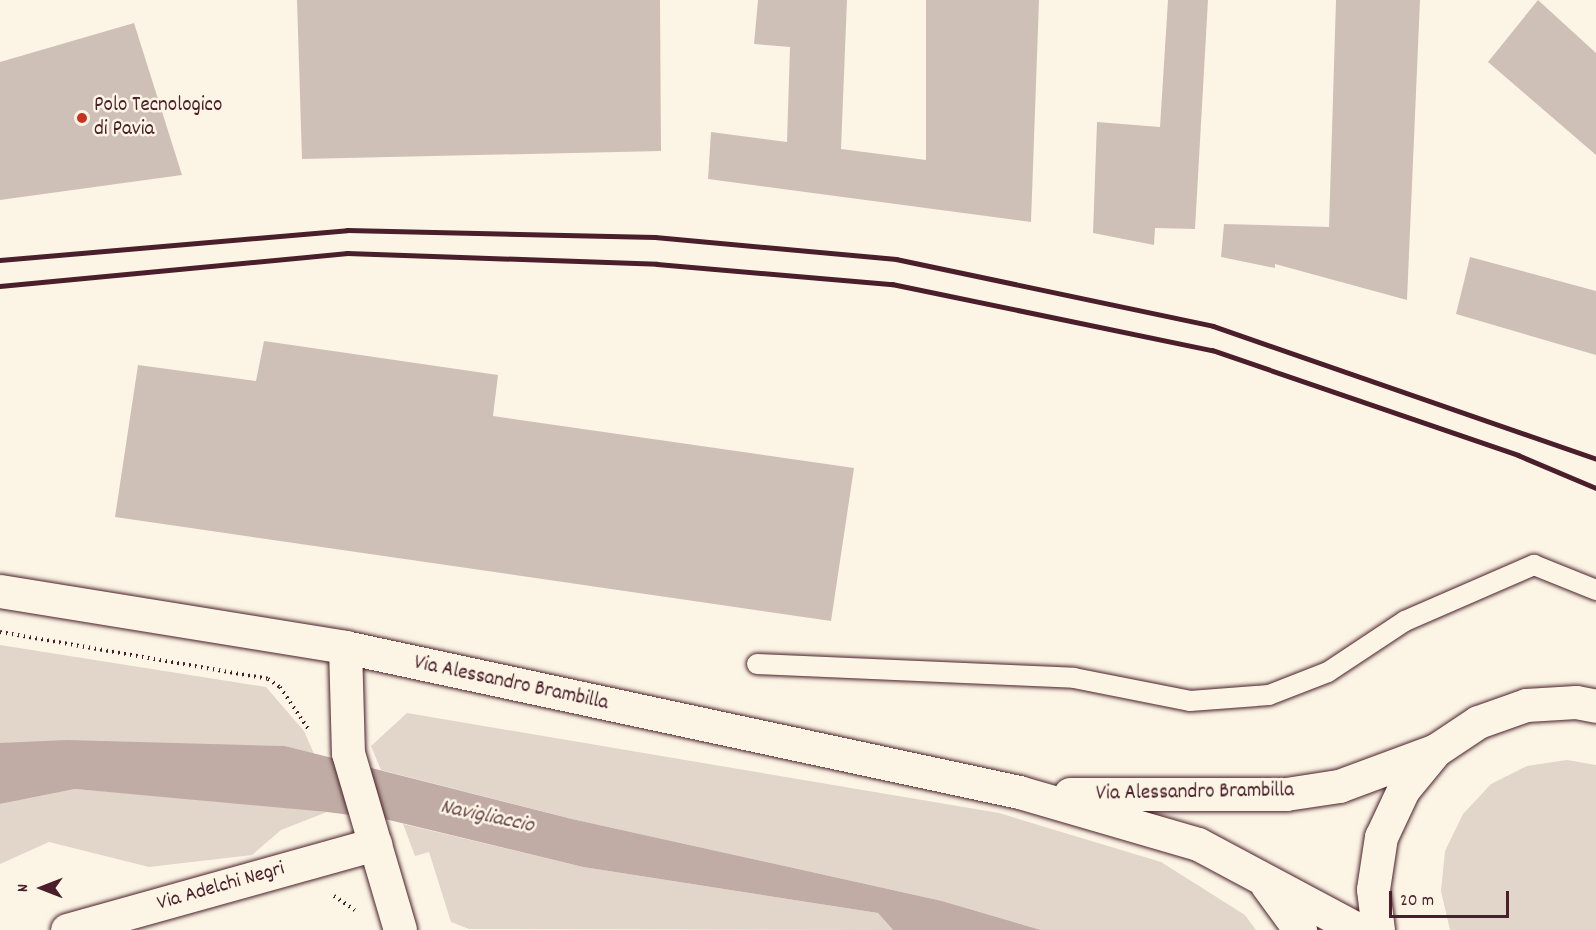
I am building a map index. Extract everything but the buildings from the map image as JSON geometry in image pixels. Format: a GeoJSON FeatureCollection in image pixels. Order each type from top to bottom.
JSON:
{"type":"FeatureCollection","features":[{"type":"Feature","properties":{"kind":"main road","name":"Via Alessandro Brambilla"},"geometry":{"type":"LineString","coordinates":[[0,591],[345,647],[1019,792],[1198,843],[1264,881],[1359,930]]}},
{"type":"Feature","properties":{"kind":"main road"},"geometry":{"type":"LineString","coordinates":[[345,647],[348,753],[400,930]]}},
{"type":"Feature","properties":{"kind":"main road"},"geometry":{"type":"LineString","coordinates":[[1378,930],[1373,889],[1381,837],[1403,790],[1436,750],[1478,722],[1526,705],[1576,702],[1596,706]]}},
{"type":"Feature","properties":{"kind":"main road","name":"Via Alessandro Brambilla"},"geometry":{"type":"LineString","coordinates":[[1019,792],[1286,794],[1339,786],[1436,750]]}},
{"type":"Feature","properties":{"kind":"main road","name":"Via Adelchi Negri"},"geometry":{"type":"LineString","coordinates":[[67,930],[375,844]]}},
{"type":"Feature","properties":{"kind":"main road","name":"Via Alessandro Brambilla"},"geometry":{"type":"LineString","coordinates":[[1264,881],[1300,930]]}},
{"type":"Feature","properties":{"kind":"lane"},"geometry":{"type":"LineString","coordinates":[[757,664],[1074,678],[1190,701],[1269,695],[1328,672],[1405,621],[1534,565],[1596,590]]}},
{"type":"Feature","properties":{"kind":"path"},"geometry":{"type":"LineString","coordinates":[[0,632],[268,679],[279,687],[322,748],[348,753]]}},
{"type":"Feature","properties":{"kind":"path"},"geometry":{"type":"LineString","coordinates":[[325,892],[346,901],[360,916]]}},
{"type":"Feature","properties":{"kind":"shaded area"},"geometry":{"type":"Polygon","coordinates":[[[0,645],[266,687],[304,731],[314,754],[285,746],[0,743],[0,645]]]}},
{"type":"Feature","properties":{"kind":"shaded area"},"geometry":{"type":"Polygon","coordinates":[[[407,713],[999,813],[1161,862],[1245,915],[1256,930],[1041,930],[942,901],[572,819],[381,770],[371,746],[407,713]]]}},
{"type":"Feature","properties":{"kind":"shaded area"},"geometry":{"type":"Polygon","coordinates":[[[1567,760],[1596,765],[1596,930],[1450,930],[1441,891],[1445,851],[1463,814],[1491,784],[1527,766],[1567,760]]]}},
{"type":"Feature","properties":{"kind":"shaded area"},"geometry":{"type":"Polygon","coordinates":[[[75,789],[327,812],[281,830],[252,855],[149,867],[49,842],[0,864],[0,804],[75,789]]]}},
{"type":"Feature","properties":{"kind":"shaded area"},"geometry":{"type":"Polygon","coordinates":[[[403,824],[583,867],[878,913],[893,930],[469,929],[451,922],[429,852],[415,856],[403,824]]]}},
{"type":"Feature","properties":{"kind":"water","name":"Navigliaccio"},"geometry":{"type":"Polygon","coordinates":[[[67,740],[285,746],[572,819],[942,901],[1041,930],[893,930],[878,913],[583,867],[389,820],[327,812],[75,789],[0,804],[0,743],[67,740]]]}},
{"type":"Feature","properties":{"kind":"railway"},"geometry":{"type":"LineString","coordinates":[[0,260],[347,230],[655,237],[896,259],[1213,326],[1596,459]]}},
{"type":"Feature","properties":{"kind":"railway"},"geometry":{"type":"LineString","coordinates":[[0,286],[347,253],[657,264],[892,284],[1212,350],[1518,455],[1596,488]]}},
{"type":"Feature","properties":{"kind":"place","name":"Polo Tecnologico di Pavia"},"geometry":{"type":"Point","coordinates":[82,118]}}]}
